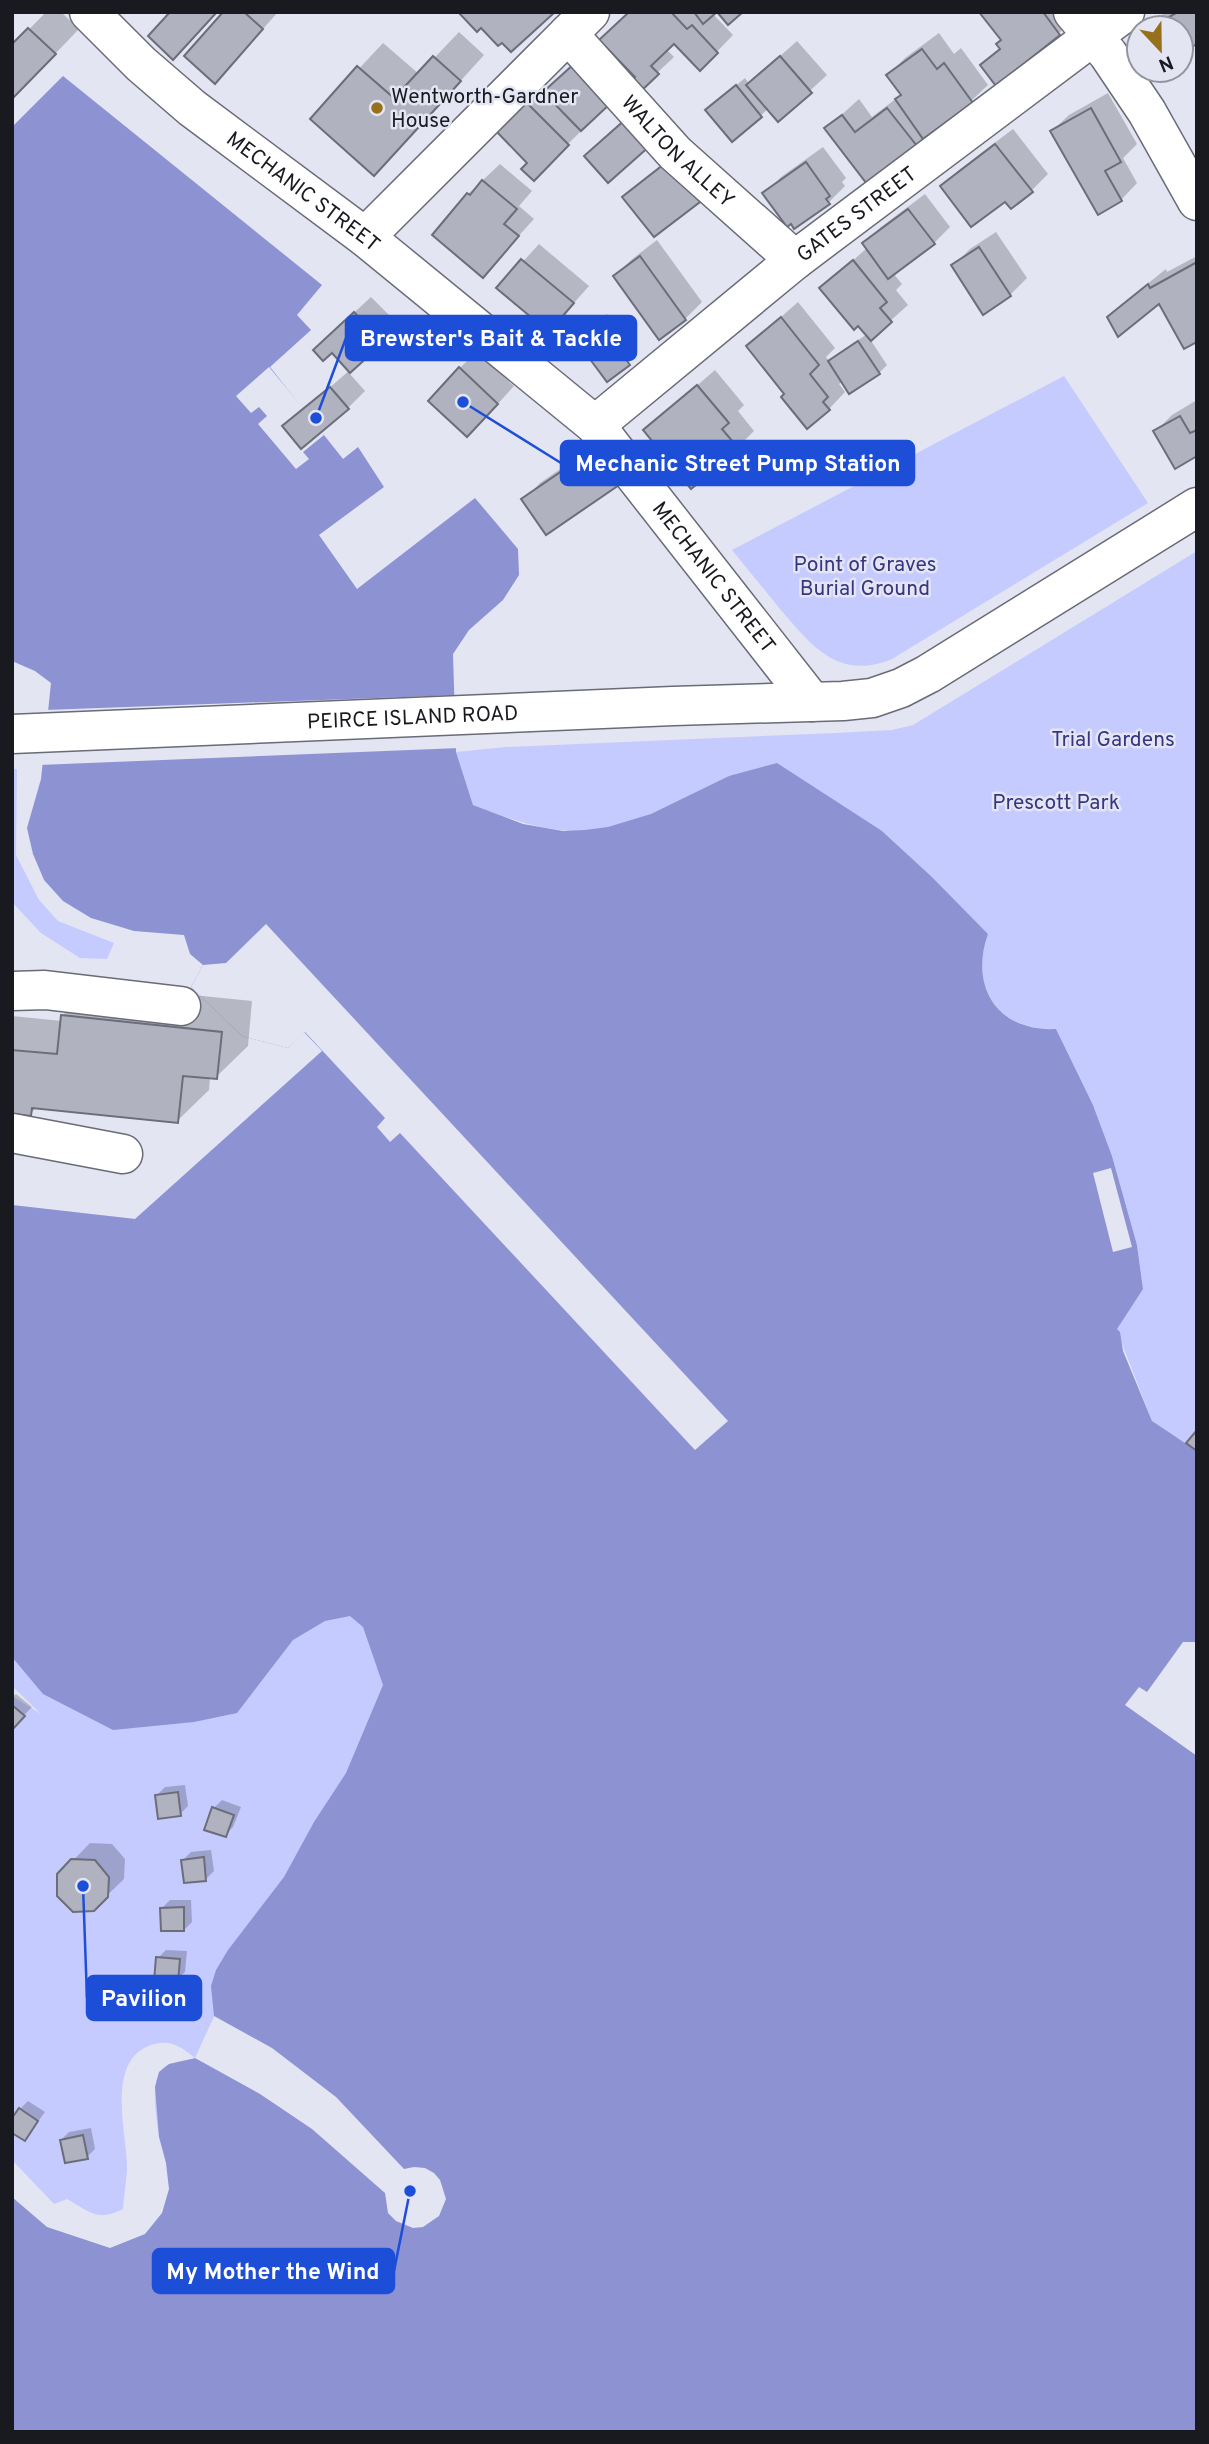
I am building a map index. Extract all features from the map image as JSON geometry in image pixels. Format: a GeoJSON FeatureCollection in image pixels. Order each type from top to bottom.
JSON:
{"type":"FeatureCollection","features":[{"type":"Feature","properties":{"kind":"street","name":"GATES STREET"},"geometry":{"type":"LineString","coordinates":[[596,425],[1083,24],[1125,12]]}},
{"type":"Feature","properties":{"kind":"street","name":"MECHANIC STREET"},"geometry":{"type":"LineString","coordinates":[[96,15],[192,108],[365,237],[596,425],[812,702]]}},
{"type":"Feature","properties":{"kind":"street"},"geometry":{"type":"LineString","coordinates":[[365,237],[579,23]]}},
{"type":"Feature","properties":{"kind":"street","name":"WALTON ALLEY"},"geometry":{"type":"LineString","coordinates":[[579,23],[675,153],[795,260]]}},
{"type":"Feature","properties":{"kind":"street"},"geometry":{"type":"LineString","coordinates":[[1083,24],[1108,54],[1147,112],[1197,201]]}},
{"type":"Feature","properties":{"kind":"street"},"geometry":{"type":"LineString","coordinates":[[812,702],[873,698],[901,688],[952,660],[1197,507]]}},
{"type":"Feature","properties":{"kind":"street","name":"PEIRCE ISLAND ROAD"},"geometry":{"type":"LineString","coordinates":[[12,734],[812,702]]}},
{"type":"Feature","properties":{"kind":"street"},"geometry":{"type":"LineString","coordinates":[[12,991],[45,990],[181,1006]]}},
{"type":"Feature","properties":{"kind":"street"},"geometry":{"type":"LineString","coordinates":[[12,1133],[123,1154]]}},
{"type":"Feature","properties":{"kind":"green space","name":"Point of Graves Burial Ground"},"geometry":{"type":"Polygon","coordinates":[[[1064,376],[1148,503],[892,659],[873,665],[856,666],[841,663],[828,656],[803,636],[732,550],[1064,376]]]}},
{"type":"Feature","properties":{"kind":"green space","name":"Prescott Park"},"geometry":{"type":"Polygon","coordinates":[[[1197,551],[1197,1430],[1186,1443],[1152,1421],[1116,1328],[1143,1289],[1137,1245],[1112,1156],[1093,1105],[1056,1029],[1036,1028],[1018,1023],[1004,1014],[993,1002],[982,972],[988,934],[932,877],[882,831],[729,776],[670,806],[626,823],[582,831],[527,824],[473,805],[456,752],[506,747],[892,730],[913,725],[1197,551]]]}},
{"type":"Feature","properties":{"kind":"green space"},"geometry":{"type":"Polygon","coordinates":[[[12,769],[17,769],[16,855],[39,900],[58,921],[114,943],[107,959],[80,958],[41,933],[12,902],[12,769]]]}},
{"type":"Feature","properties":{"kind":"green space"},"geometry":{"type":"Polygon","coordinates":[[[12,1205],[135,1219],[149,1207],[493,1529],[159,2137],[155,2108],[157,2077],[168,2065],[195,2058],[174,2045],[158,2043],[137,2053],[128,2065],[122,2098],[127,2165],[123,2209],[106,2215],[94,2214],[67,2199],[54,2204],[12,2160],[12,1696],[41,1714],[12,1686],[12,1205]]]}},
{"type":"Feature","properties":{"kind":"shaded area"},"geometry":{"type":"Polygon","coordinates":[[[63,76],[322,285],[297,315],[311,330],[270,367],[343,459],[358,447],[384,487],[319,535],[357,589],[475,498],[518,549],[519,575],[503,600],[469,630],[453,654],[456,752],[473,805],[523,824],[563,831],[608,827],[651,814],[729,776],[777,763],[882,831],[988,934],[982,972],[993,1002],[1004,1014],[1018,1023],[1036,1028],[1056,1029],[1093,1105],[1112,1156],[1137,1245],[1143,1289],[1117,1329],[1120,1332],[1123,1351],[1152,1421],[1197,1451],[1197,2432],[12,2432],[12,2197],[47,2227],[110,2248],[145,2234],[162,2213],[169,2189],[159,2137],[155,2087],[159,2072],[169,2064],[196,2058],[214,2016],[211,1986],[216,1970],[228,1950],[284,1877],[314,1822],[346,1773],[383,1685],[363,1627],[350,1616],[325,1621],[293,1640],[237,1713],[194,1722],[113,1730],[43,1694],[12,1657],[12,1205],[135,1219],[322,1051],[304,1032],[288,1048],[242,1036],[191,987],[203,965],[190,954],[184,935],[134,931],[91,918],[63,901],[44,880],[33,854],[27,828],[41,779],[51,683],[35,671],[12,661],[12,127],[63,76]]]}},
{"type":"Feature","properties":{"kind":"pier"},"geometry":{"type":"Polygon","coordinates":[[[269,367],[304,409],[283,427],[301,449],[322,432],[324,435],[303,452],[309,459],[296,469],[258,424],[267,416],[259,407],[251,413],[236,396],[269,367]]]}},
{"type":"Feature","properties":{"kind":"pier"},"geometry":{"type":"Polygon","coordinates":[[[459,695],[460,748],[39,765],[45,710],[459,695]]]}},
{"type":"Feature","properties":{"kind":"pier"},"geometry":{"type":"Polygon","coordinates":[[[266,924],[728,1421],[695,1450],[400,1133],[390,1142],[377,1127],[385,1118],[305,1032],[288,1048],[242,1036],[191,987],[203,965],[226,963],[266,924]]]}},
{"type":"Feature","properties":{"kind":"pier"},"geometry":{"type":"Polygon","coordinates":[[[1111,1168],[1132,1247],[1113,1252],[1093,1173],[1111,1168]]]}},
{"type":"Feature","properties":{"kind":"pier"},"geometry":{"type":"Polygon","coordinates":[[[1183,1642],[1197,1642],[1197,1756],[1125,1705],[1139,1687],[1147,1692],[1183,1642]]]}},
{"type":"Feature","properties":{"kind":"pier"},"geometry":{"type":"Polygon","coordinates":[[[214,2016],[272,2048],[336,2097],[404,2169],[425,2168],[434,2173],[440,2180],[446,2199],[439,2216],[423,2227],[413,2228],[396,2221],[388,2213],[385,2193],[312,2129],[260,2094],[195,2058],[214,2016]]]}},
{"type":"Feature","properties":{"kind":"building"},"geometry":{"type":"Polygon","coordinates":[[[170,12],[217,12],[173,60],[148,36],[170,12]]]}},
{"type":"Feature","properties":{"kind":"building"},"geometry":{"type":"Polygon","coordinates":[[[223,12],[244,12],[263,29],[215,84],[184,56],[223,12]]]}},
{"type":"Feature","properties":{"kind":"building"},"geometry":{"type":"Polygon","coordinates":[[[555,12],[511,52],[502,43],[498,46],[481,28],[477,32],[459,13],[555,12]]]}},
{"type":"Feature","properties":{"kind":"building"},"geometry":{"type":"Polygon","coordinates":[[[629,12],[671,12],[687,29],[692,25],[718,53],[700,71],[674,44],[651,66],[659,74],[639,93],[629,83],[635,77],[599,40],[629,12]]]}},
{"type":"Feature","properties":{"kind":"building"},"geometry":{"type":"Polygon","coordinates":[[[694,12],[717,12],[703,24],[694,12]]]}},
{"type":"Feature","properties":{"kind":"building"},"geometry":{"type":"Polygon","coordinates":[[[717,12],[743,12],[728,25],[717,12]]]}},
{"type":"Feature","properties":{"kind":"building"},"geometry":{"type":"Polygon","coordinates":[[[979,12],[1043,12],[1060,35],[996,86],[980,65],[1000,49],[996,44],[1001,40],[979,12]]]}},
{"type":"Feature","properties":{"kind":"building"},"geometry":{"type":"Polygon","coordinates":[[[1197,12],[1197,44],[1195,45],[1195,14],[1174,14],[1197,12]]]}},
{"type":"Feature","properties":{"kind":"building"},"geometry":{"type":"Polygon","coordinates":[[[28,28],[56,54],[12,99],[12,44],[28,28]]]}},
{"type":"Feature","properties":{"kind":"building"},"geometry":{"type":"Polygon","coordinates":[[[922,49],[937,69],[944,63],[973,103],[923,139],[895,99],[901,95],[886,75],[922,49]]]}},
{"type":"Feature","properties":{"kind":"building","name":"Wentworth-Gardner House"},"geometry":{"type":"Polygon","coordinates":[[[433,56],[461,81],[374,176],[310,119],[357,66],[394,98],[433,56]]]}},
{"type":"Feature","properties":{"kind":"building"},"geometry":{"type":"Polygon","coordinates":[[[780,56],[812,93],[778,122],[746,85],[780,56]]]}},
{"type":"Feature","properties":{"kind":"building"},"geometry":{"type":"Polygon","coordinates":[[[575,63],[612,102],[581,131],[543,92],[575,63]]]}},
{"type":"Feature","properties":{"kind":"building"},"geometry":{"type":"Polygon","coordinates":[[[736,85],[762,117],[732,142],[705,110],[736,85]]]}},
{"type":"Feature","properties":{"kind":"building"},"geometry":{"type":"Polygon","coordinates":[[[525,101],[569,145],[534,181],[521,169],[527,163],[496,131],[525,101]]]}},
{"type":"Feature","properties":{"kind":"building"},"geometry":{"type":"Polygon","coordinates":[[[887,108],[917,146],[867,184],[824,128],[842,115],[855,132],[887,108]]]}},
{"type":"Feature","properties":{"kind":"building"},"geometry":{"type":"Polygon","coordinates":[[[1091,108],[1121,162],[1105,171],[1122,201],[1098,215],[1050,131],[1091,108]]]}},
{"type":"Feature","properties":{"kind":"building"},"geometry":{"type":"Polygon","coordinates":[[[627,118],[651,145],[608,183],[584,156],[627,118]]]}},
{"type":"Feature","properties":{"kind":"building"},"geometry":{"type":"Polygon","coordinates":[[[995,144],[1033,192],[1011,209],[1005,202],[971,227],[940,186],[995,144]]]}},
{"type":"Feature","properties":{"kind":"building"},"geometry":{"type":"Polygon","coordinates":[[[668,161],[700,202],[654,237],[622,197],[668,161]]]}},
{"type":"Feature","properties":{"kind":"building"},"geometry":{"type":"Polygon","coordinates":[[[806,162],[830,196],[826,199],[830,204],[794,229],[791,224],[787,227],[762,193],[806,162]]]}},
{"type":"Feature","properties":{"kind":"building"},"geometry":{"type":"Polygon","coordinates":[[[482,180],[517,209],[504,224],[519,236],[483,278],[432,235],[467,193],[470,195],[482,180]]]}},
{"type":"Feature","properties":{"kind":"building"},"geometry":{"type":"Polygon","coordinates":[[[908,209],[935,244],[888,279],[862,243],[908,209]]]}},
{"type":"Feature","properties":{"kind":"building"},"geometry":{"type":"Polygon","coordinates":[[[979,247],[1011,296],[983,315],[951,265],[979,247]]]}},
{"type":"Feature","properties":{"kind":"building"},"geometry":{"type":"Polygon","coordinates":[[[640,256],[686,320],[659,340],[613,276],[640,256]]]}},
{"type":"Feature","properties":{"kind":"building"},"geometry":{"type":"Polygon","coordinates":[[[521,259],[574,303],[549,332],[496,288],[521,259]]]}},
{"type":"Feature","properties":{"kind":"building"},"geometry":{"type":"Polygon","coordinates":[[[853,260],[887,302],[880,308],[892,322],[871,341],[858,326],[854,330],[819,288],[853,260]]]}},
{"type":"Feature","properties":{"kind":"building"},"geometry":{"type":"Polygon","coordinates":[[[1197,262],[1197,342],[1184,349],[1159,304],[1118,337],[1107,317],[1148,284],[1150,288],[1197,262]]]}},
{"type":"Feature","properties":{"kind":"building"},"geometry":{"type":"Polygon","coordinates":[[[354,312],[383,343],[350,373],[332,353],[323,361],[313,350],[354,312]]]}},
{"type":"Feature","properties":{"kind":"building"},"geometry":{"type":"Polygon","coordinates":[[[781,317],[819,365],[810,374],[828,397],[823,402],[830,410],[807,429],[781,397],[784,394],[746,346],[781,317]]]}},
{"type":"Feature","properties":{"kind":"building"},"geometry":{"type":"Polygon","coordinates":[[[598,321],[630,365],[607,382],[575,339],[598,321]]]}},
{"type":"Feature","properties":{"kind":"building"},"geometry":{"type":"Polygon","coordinates":[[[858,341],[880,374],[849,394],[828,361],[858,341]]]}},
{"type":"Feature","properties":{"kind":"building"},"geometry":{"type":"Polygon","coordinates":[[[459,367],[498,404],[467,437],[428,401],[459,367]]]}},
{"type":"Feature","properties":{"kind":"building"},"geometry":{"type":"Polygon","coordinates":[[[697,385],[729,423],[722,429],[739,449],[691,489],[643,430],[697,385]]]}},
{"type":"Feature","properties":{"kind":"building"},"geometry":{"type":"Polygon","coordinates":[[[330,387],[349,409],[301,449],[282,426],[330,387]]]}},
{"type":"Feature","properties":{"kind":"building"},"geometry":{"type":"Polygon","coordinates":[[[1180,416],[1190,433],[1197,430],[1197,456],[1175,469],[1153,431],[1180,416]]]}},
{"type":"Feature","properties":{"kind":"building"},"geometry":{"type":"Polygon","coordinates":[[[597,447],[622,483],[546,535],[521,499],[597,447]]]}},
{"type":"Feature","properties":{"kind":"building"},"geometry":{"type":"Polygon","coordinates":[[[61,1015],[222,1032],[217,1079],[183,1076],[178,1123],[32,1108],[31,1116],[12,1114],[12,1050],[57,1054],[61,1015]]]}},
{"type":"Feature","properties":{"kind":"building"},"geometry":{"type":"Polygon","coordinates":[[[1197,1430],[1197,1451],[1186,1443],[1197,1430]]]}},
{"type":"Feature","properties":{"kind":"building"},"geometry":{"type":"Polygon","coordinates":[[[12,1705],[25,1716],[12,1730],[12,1705]]]}},
{"type":"Feature","properties":{"kind":"building"},"geometry":{"type":"Polygon","coordinates":[[[178,1792],[181,1816],[158,1819],[155,1795],[178,1792]]]}},
{"type":"Feature","properties":{"kind":"building"},"geometry":{"type":"Polygon","coordinates":[[[212,1807],[234,1815],[226,1837],[204,1830],[212,1807]]]}},
{"type":"Feature","properties":{"kind":"building"},"geometry":{"type":"Polygon","coordinates":[[[204,1857],[206,1881],[184,1883],[181,1860],[204,1857]]]}},
{"type":"Feature","properties":{"kind":"building"},"geometry":{"type":"Polygon","coordinates":[[[71,1859],[95,1860],[109,1877],[108,1897],[94,1911],[73,1912],[57,1896],[57,1874],[71,1859]]]}},
{"type":"Feature","properties":{"kind":"building"},"geometry":{"type":"Polygon","coordinates":[[[184,1907],[184,1931],[161,1931],[160,1908],[184,1907]]]}},
{"type":"Feature","properties":{"kind":"building"},"geometry":{"type":"Polygon","coordinates":[[[156,1957],[180,1959],[178,1982],[154,1981],[156,1957]]]}},
{"type":"Feature","properties":{"kind":"building"},"geometry":{"type":"Polygon","coordinates":[[[19,2108],[38,2121],[25,2141],[12,2133],[12,2118],[19,2108]]]}},
{"type":"Feature","properties":{"kind":"building"},"geometry":{"type":"Polygon","coordinates":[[[83,2135],[88,2159],[65,2163],[60,2140],[83,2135]]]}},
{"type":"Feature","properties":{"kind":"place","name":"Wentworth-Gardner House"},"geometry":{"type":"Point","coordinates":[377,108]}},
{"type":"Feature","properties":{"kind":"place","name":"Mechanic Street Pump Station"},"geometry":{"type":"Point","coordinates":[463,402]}},
{"type":"Feature","properties":{"kind":"place","name":"Brewster's Bait & Tackle"},"geometry":{"type":"Point","coordinates":[316,418]}},
{"type":"Feature","properties":{"kind":"place","name":"Pavilion"},"geometry":{"type":"Point","coordinates":[83,1886]}},
{"type":"Feature","properties":{"kind":"place","name":"My Mother the Wind"},"geometry":{"type":"Point","coordinates":[410,2191]}},
{"type":"Feature","properties":{"kind":"park label","name":"Trial Gardens"},"geometry":{"type":"Point","coordinates":[1113,739]}}]}
